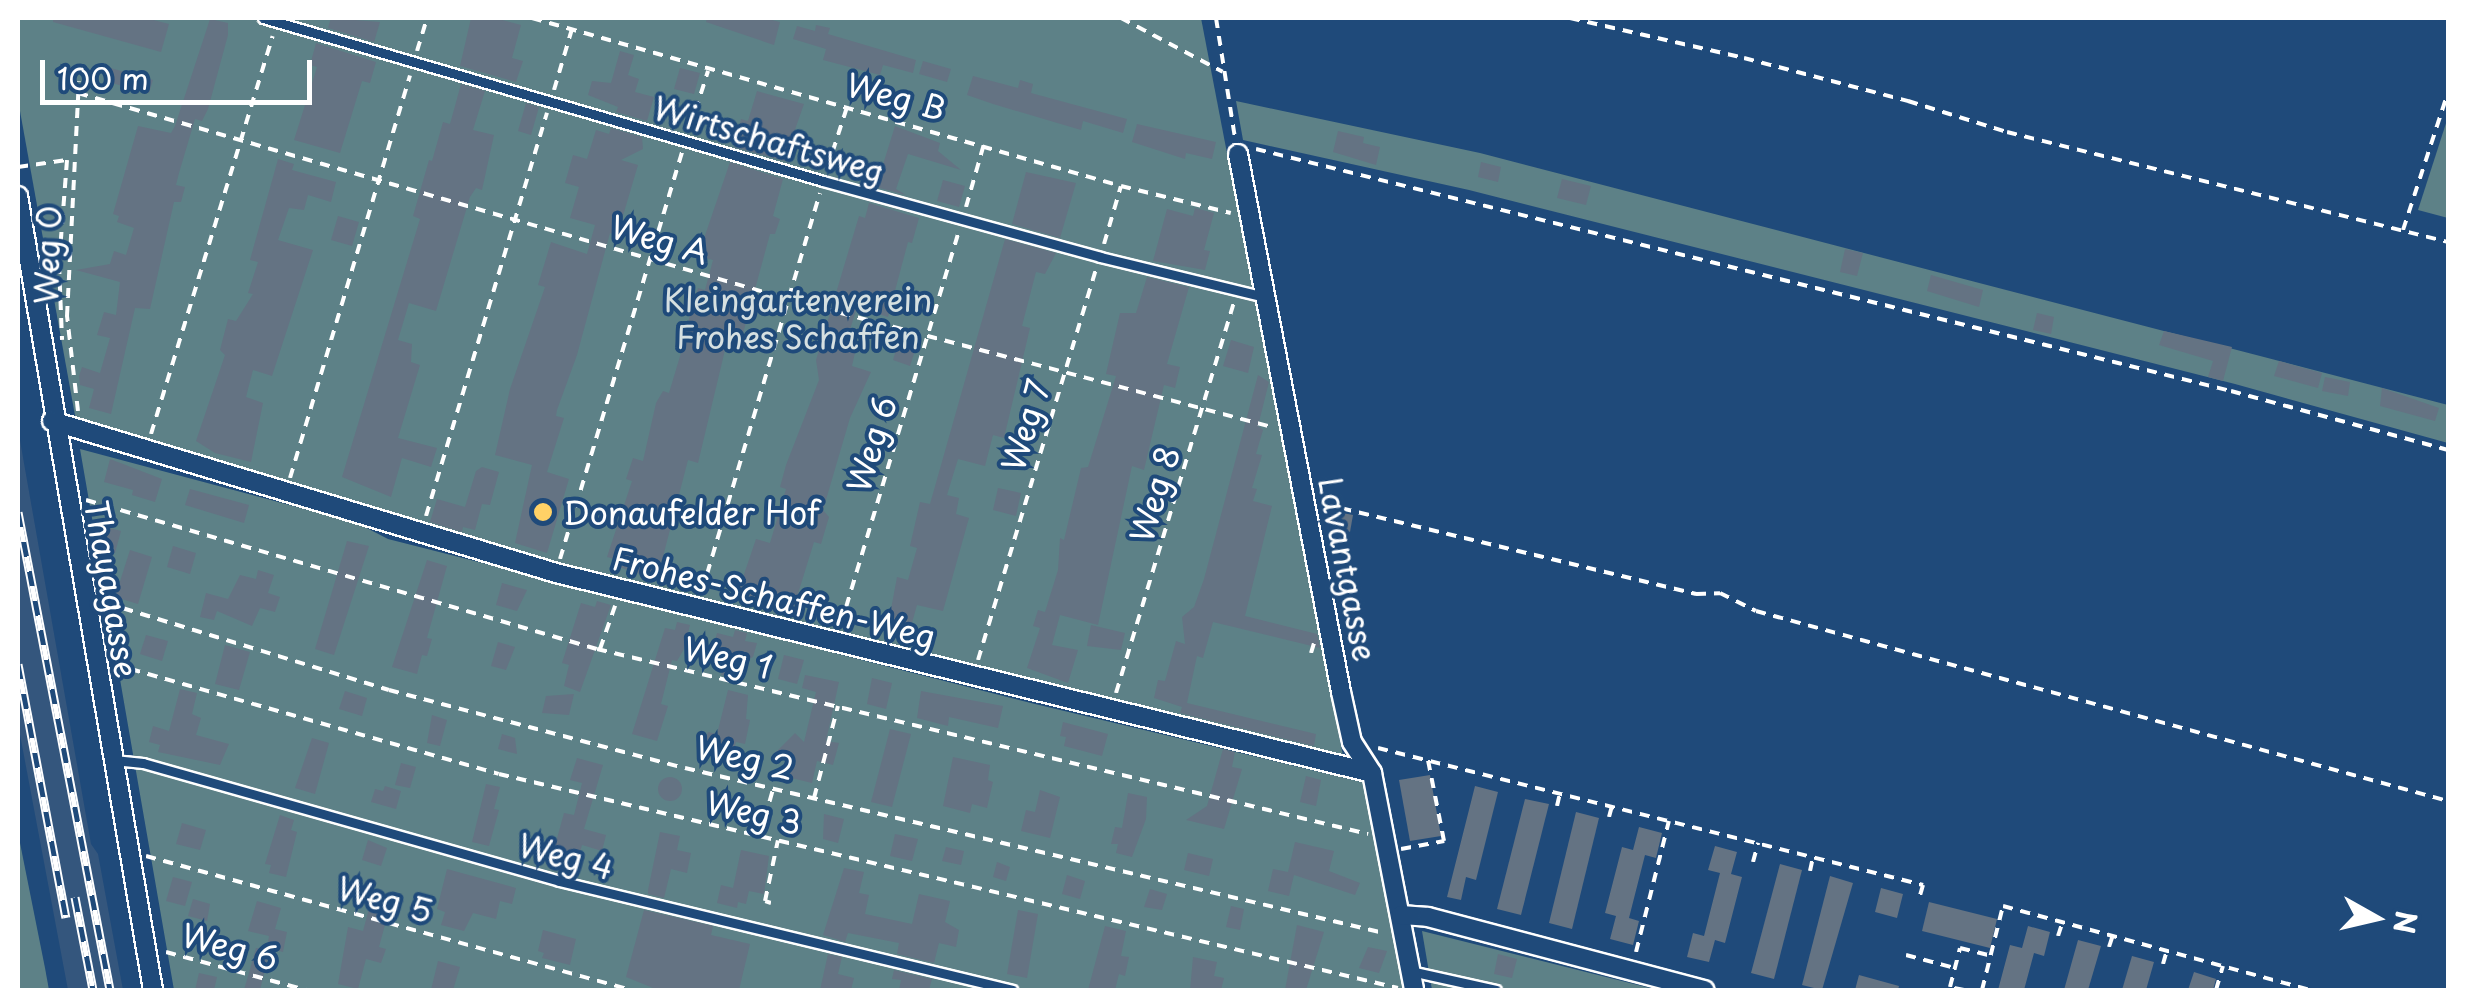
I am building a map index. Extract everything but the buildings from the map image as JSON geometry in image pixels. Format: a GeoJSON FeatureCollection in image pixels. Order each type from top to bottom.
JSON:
{"type":"FeatureCollection","features":[{"type":"Feature","properties":{"kind":"street","name":"Lavantgasse"},"geometry":{"type":"LineString","coordinates":[[1238,154],[1352,742],[1371,771],[1389,844],[1411,990]]}},
{"type":"Feature","properties":{"kind":"street","name":"Thayagasse"},"geometry":{"type":"LineString","coordinates":[[18,196],[52,421],[152,990]]}},
{"type":"Feature","properties":{"kind":"street","name":"Frohes-Schaffen-Weg"},"geometry":{"type":"LineString","coordinates":[[52,421],[420,535],[619,590],[1371,771]]}},
{"type":"Feature","properties":{"kind":"street"},"geometry":{"type":"LineString","coordinates":[[1401,915],[1428,917],[1705,990]]}},
{"type":"Feature","properties":{"kind":"lane","name":"Wirtschaftsweg"},"geometry":{"type":"LineString","coordinates":[[264,18],[962,219],[1264,296]]}},
{"type":"Feature","properties":{"kind":"lane","name":"Weg 4"},"geometry":{"type":"LineString","coordinates":[[111,759],[144,763],[558,881],[1012,990]]}},
{"type":"Feature","properties":{"kind":"lane"},"geometry":{"type":"LineString","coordinates":[[1410,971],[1496,990]]}},
{"type":"Feature","properties":{"kind":"path"},"geometry":{"type":"LineString","coordinates":[[285,494],[427,18]]}},
{"type":"Feature","properties":{"kind":"path","name":"Weg B"},"geometry":{"type":"LineString","coordinates":[[532,18],[1121,186],[1248,217]]}},
{"type":"Feature","properties":{"kind":"path"},"geometry":{"type":"LineString","coordinates":[[1121,18],[1224,73]]}},
{"type":"Feature","properties":{"kind":"path"},"geometry":{"type":"LineString","coordinates":[[1216,18],[1238,154],[1270,151],[1450,195],[2448,450]]}},
{"type":"Feature","properties":{"kind":"path"},"geometry":{"type":"LineString","coordinates":[[1570,18],[1744,58],[2255,197],[2448,242]]}},
{"type":"Feature","properties":{"kind":"path"},"geometry":{"type":"LineString","coordinates":[[146,451],[277,21]]}},
{"type":"Feature","properties":{"kind":"path"},"geometry":{"type":"LineString","coordinates":[[420,535],[572,29]]}},
{"type":"Feature","properties":{"kind":"path"},"geometry":{"type":"LineString","coordinates":[[556,573],[709,69]]}},
{"type":"Feature","properties":{"kind":"path","name":"Weg 0"},"geometry":{"type":"LineString","coordinates":[[77,430],[61,330],[59,264],[78,80]]}},
{"type":"Feature","properties":{"kind":"path"},"geometry":{"type":"LineString","coordinates":[[2403,230],[2448,92]]}},
{"type":"Feature","properties":{"kind":"path","name":"Weg A"},"geometry":{"type":"LineString","coordinates":[[78,93],[788,299],[1063,375],[1291,431]]}},
{"type":"Feature","properties":{"kind":"path"},"geometry":{"type":"LineString","coordinates":[[154,114],[156,104]]}},
{"type":"Feature","properties":{"kind":"path"},"geometry":{"type":"LineString","coordinates":[[697,610],[847,106]]}},
{"type":"Feature","properties":{"kind":"path","name":"Weg 6"},"geometry":{"type":"LineString","coordinates":[[836,642],[984,144]]}},
{"type":"Feature","properties":{"kind":"path"},"geometry":{"type":"LineString","coordinates":[[18,166],[70,160]]}},
{"type":"Feature","properties":{"kind":"path","name":"Weg 7"},"geometry":{"type":"LineString","coordinates":[[973,676],[1121,186]]}},
{"type":"Feature","properties":{"kind":"path","name":"Weg 8"},"geometry":{"type":"LineString","coordinates":[[1111,710],[1237,291]]}},
{"type":"Feature","properties":{"kind":"path","name":"Weg 1"},"geometry":{"type":"LineString","coordinates":[[65,494],[600,649],[1389,844]]}},
{"type":"Feature","properties":{"kind":"path"},"geometry":{"type":"LineString","coordinates":[[1304,499],[1696,594],[1720,594],[1756,611],[2448,801]]}},
{"type":"Feature","properties":{"kind":"path"},"geometry":{"type":"LineString","coordinates":[[600,649],[619,590]]}},
{"type":"Feature","properties":{"kind":"path","name":"Weg 2"},"geometry":{"type":"LineString","coordinates":[[82,596],[390,690],[772,789],[1404,938]]}},
{"type":"Feature","properties":{"kind":"path","name":"Weg 3"},"geometry":{"type":"LineString","coordinates":[[94,658],[499,774],[1411,990]]}},
{"type":"Feature","properties":{"kind":"path"},"geometry":{"type":"LineString","coordinates":[[813,799],[838,706]]}},
{"type":"Feature","properties":{"kind":"path"},"geometry":{"type":"LineString","coordinates":[[1371,771],[1380,765],[1377,748],[1923,885],[1920,899]]}},
{"type":"Feature","properties":{"kind":"path"},"geometry":{"type":"LineString","coordinates":[[1389,844],[1444,841],[1428,760]]}},
{"type":"Feature","properties":{"kind":"path"},"geometry":{"type":"LineString","coordinates":[[1508,790],[1510,781]]}},
{"type":"Feature","properties":{"kind":"path"},"geometry":{"type":"LineString","coordinates":[[760,836],[772,789]]}},
{"type":"Feature","properties":{"kind":"path"},"geometry":{"type":"LineString","coordinates":[[1556,806],[1560,793]]}},
{"type":"Feature","properties":{"kind":"path"},"geometry":{"type":"LineString","coordinates":[[1609,817],[1612,806]]}},
{"type":"Feature","properties":{"kind":"path"},"geometry":{"type":"LineString","coordinates":[[1631,971],[1668,821]]}},
{"type":"Feature","properties":{"kind":"path"},"geometry":{"type":"LineString","coordinates":[[772,904],[766,901],[778,840]]}},
{"type":"Feature","properties":{"kind":"path"},"geometry":{"type":"LineString","coordinates":[[1753,862],[1758,843]]}},
{"type":"Feature","properties":{"kind":"path","name":"Weg 5"},"geometry":{"type":"LineString","coordinates":[[126,851],[631,990]]}},
{"type":"Feature","properties":{"kind":"path"},"geometry":{"type":"LineString","coordinates":[[1810,871],[1813,857]]}},
{"type":"Feature","properties":{"kind":"path"},"geometry":{"type":"LineString","coordinates":[[1861,879],[1864,870]]}},
{"type":"Feature","properties":{"kind":"path"},"geometry":{"type":"LineString","coordinates":[[1982,990],[2003,906],[2310,990]]}},
{"type":"Feature","properties":{"kind":"path"},"geometry":{"type":"LineString","coordinates":[[2058,936],[2062,921]]}},
{"type":"Feature","properties":{"kind":"path"},"geometry":{"type":"LineString","coordinates":[[2109,948],[2113,935]]}},
{"type":"Feature","properties":{"kind":"path","name":"Weg 6"},"geometry":{"type":"LineString","coordinates":[[143,946],[306,990]]}},
{"type":"Feature","properties":{"kind":"path"},"geometry":{"type":"LineString","coordinates":[[1964,990],[1950,987],[1960,948],[1991,955]]}},
{"type":"Feature","properties":{"kind":"path"},"geometry":{"type":"LineString","coordinates":[[2162,964],[2167,950]]}},
{"type":"Feature","properties":{"kind":"path"},"geometry":{"type":"LineString","coordinates":[[1906,955],[1955,968]]}},
{"type":"Feature","properties":{"kind":"path"},"geometry":{"type":"LineString","coordinates":[[2216,990],[2223,966]]}},
{"type":"Feature","properties":{"kind":"shaded area"},"geometry":{"type":"Polygon","coordinates":[[[18,429],[91,844],[98,854],[123,990],[68,990],[18,724],[18,429]]]}},
{"type":"Feature","properties":{"kind":"green space","name":"Kleingartenverein Frohes Schaffen"},"geometry":{"type":"Polygon","coordinates":[[[18,18],[1201,18],[1343,756],[573,569],[76,421],[18,100],[18,18]]]}},
{"type":"Feature","properties":{"kind":"green space"},"geometry":{"type":"Polygon","coordinates":[[[1236,101],[1480,153],[2448,405],[2448,443],[2235,384],[1469,190],[1243,140],[1236,101]]]}},
{"type":"Feature","properties":{"kind":"green space"},"geometry":{"type":"Polygon","coordinates":[[[2448,117],[2448,218],[2418,210],[2448,117]]]}},
{"type":"Feature","properties":{"kind":"green space"},"geometry":{"type":"Polygon","coordinates":[[[80,449],[357,523],[388,539],[1035,704],[1366,783],[1404,990],[174,990],[80,449]]]}},
{"type":"Feature","properties":{"kind":"green space"},"geometry":{"type":"Polygon","coordinates":[[[18,833],[45,968],[49,990],[18,990],[18,833]]]}},
{"type":"Feature","properties":{"kind":"green space"},"geometry":{"type":"Polygon","coordinates":[[[1422,931],[1658,990],[1432,990],[1422,931]]]}},
{"type":"Feature","properties":{"kind":"railway"},"geometry":{"type":"LineString","coordinates":[[18,512],[110,990]]}},
{"type":"Feature","properties":{"kind":"railway"},"geometry":{"type":"LineString","coordinates":[[18,664],[66,917]]}},
{"type":"Feature","properties":{"kind":"railway"},"geometry":{"type":"LineString","coordinates":[[75,897],[93,990]]}},
{"type":"Feature","properties":{"kind":"place","name":"Donaufelder Hof"},"geometry":{"type":"Point","coordinates":[543,512]}}]}
